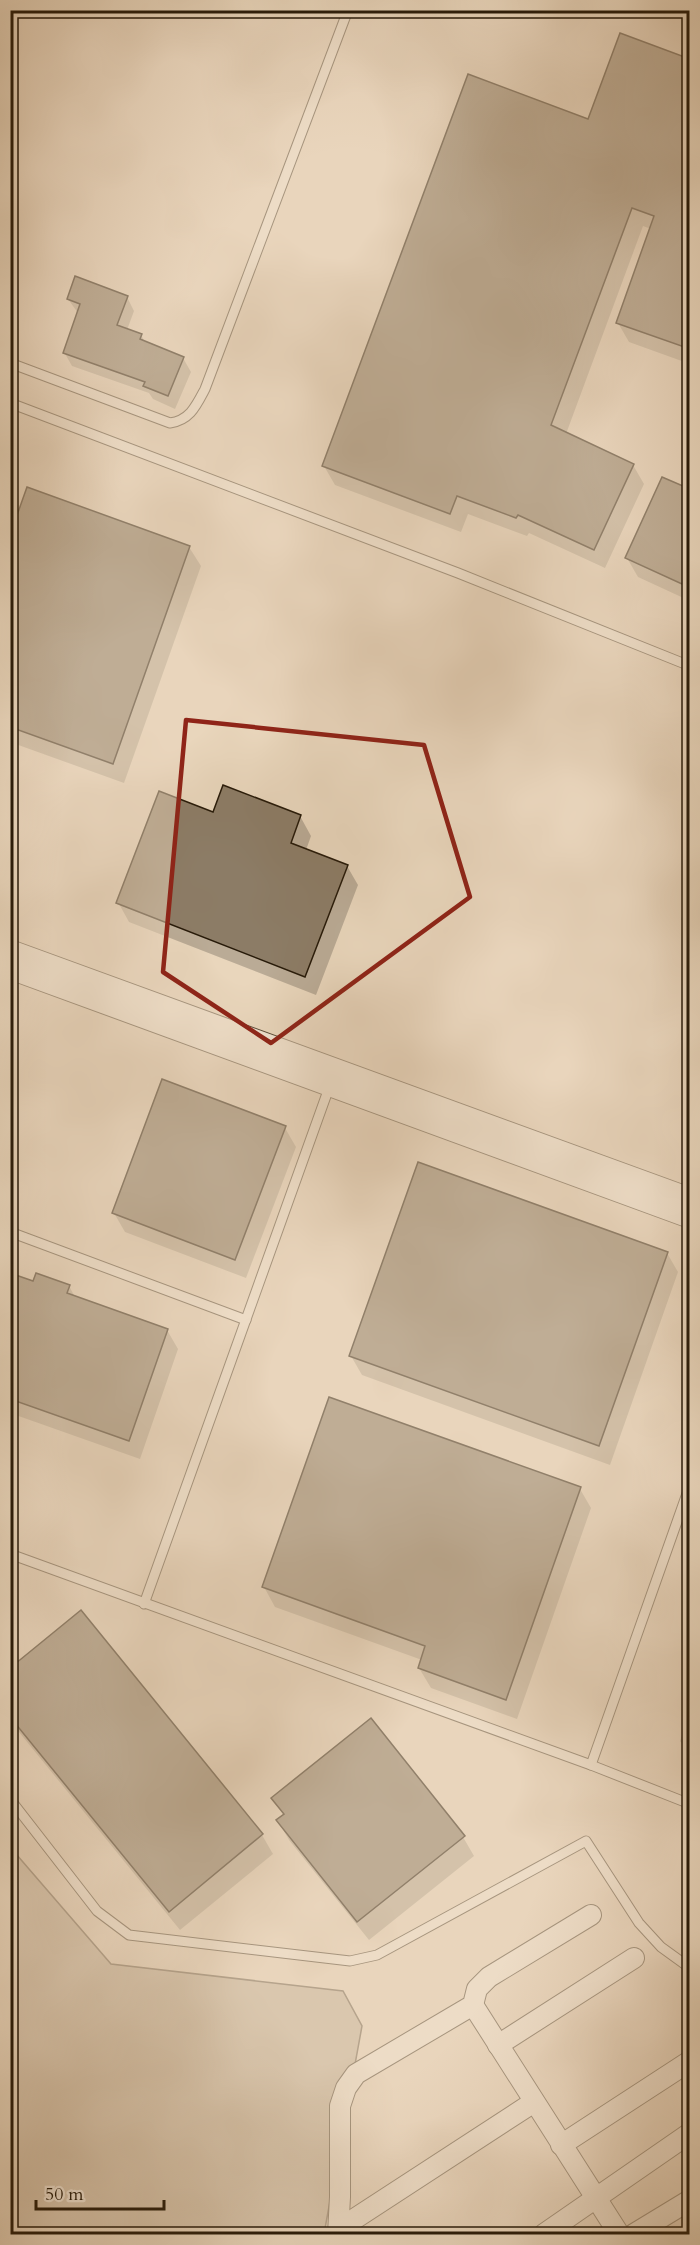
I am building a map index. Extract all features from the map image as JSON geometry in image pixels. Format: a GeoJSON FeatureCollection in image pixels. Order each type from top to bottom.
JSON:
{"type":"FeatureCollection","features":[{"type":"Feature","properties":{"kind":"street"},"geometry":{"type":"LineString","coordinates":[[10,950],[690,1198]]}},
{"type":"Feature","properties":{"kind":"street"},"geometry":{"type":"LineString","coordinates":[[10,969],[690,1218]]}},
{"type":"Feature","properties":{"kind":"street"},"geometry":{"type":"LineString","coordinates":[[338,2232],[340,2106],[346,2088],[356,2074],[473,2005],[477,1989],[489,1977],[591,1915]]}},
{"type":"Feature","properties":{"kind":"street"},"geometry":{"type":"LineString","coordinates":[[498,2045],[634,1958]]}},
{"type":"Feature","properties":{"kind":"street"},"geometry":{"type":"LineString","coordinates":[[473,2005],[619,2235]]}},
{"type":"Feature","properties":{"kind":"street"},"geometry":{"type":"LineString","coordinates":[[561,2145],[690,2061]]}},
{"type":"Feature","properties":{"kind":"street"},"geometry":{"type":"LineString","coordinates":[[338,2232],[534,2102]]}},
{"type":"Feature","properties":{"kind":"street"},"geometry":{"type":"LineString","coordinates":[[544,2235],[690,2133]]}},
{"type":"Feature","properties":{"kind":"street"},"geometry":{"type":"LineString","coordinates":[[634,2235],[690,2200]]}},
{"type":"Feature","properties":{"kind":"lane"},"geometry":{"type":"LineString","coordinates":[[10,363],[170,423],[182,421],[194,410],[205,389],[348,10]]}},
{"type":"Feature","properties":{"kind":"lane"},"geometry":{"type":"LineString","coordinates":[[10,403],[458,573],[690,666]]}},
{"type":"Feature","properties":{"kind":"lane"},"geometry":{"type":"LineString","coordinates":[[144,1604],[330,1085]]}},
{"type":"Feature","properties":{"kind":"lane"},"geometry":{"type":"LineString","coordinates":[[10,1232],[246,1320]]}},
{"type":"Feature","properties":{"kind":"lane"},"geometry":{"type":"LineString","coordinates":[[591,1766],[690,1485]]}},
{"type":"Feature","properties":{"kind":"lane"},"geometry":{"type":"LineString","coordinates":[[10,1554],[690,1804]]}},
{"type":"Feature","properties":{"kind":"lane"},"geometry":{"type":"LineString","coordinates":[[10,1799],[97,1911],[129,1935],[350,1960],[377,1955],[586,1841],[639,1923],[661,1947],[690,1968]]}},
{"type":"Feature","properties":{"kind":"highlighted area"},"geometry":{"type":"Polygon","coordinates":[[[186,720],[424,745],[470,897],[271,1043],[163,972],[186,720]]]}},
{"type":"Feature","properties":{"kind":"shaded area"},"geometry":{"type":"Polygon","coordinates":[[[10,1847],[111,1964],[343,1991],[362,2026],[324,2234],[11,2234],[10,1847]]]}},
{"type":"Feature","properties":{"kind":"building"},"geometry":{"type":"Polygon","coordinates":[[[620,33],[690,59],[690,349],[616,323],[654,216],[632,208],[551,425],[634,464],[594,550],[518,515],[516,518],[457,496],[450,514],[322,466],[468,74],[588,119],[620,33]]]}},
{"type":"Feature","properties":{"kind":"building"},"geometry":{"type":"Polygon","coordinates":[[[75,276],[128,296],[117,325],[142,334],[140,339],[184,357],[168,396],[143,386],[145,382],[63,353],[80,304],[67,299],[75,276]]]}},
{"type":"Feature","properties":{"kind":"building"},"geometry":{"type":"Polygon","coordinates":[[[662,477],[690,489],[690,568],[682,584],[625,558],[662,477]]]}},
{"type":"Feature","properties":{"kind":"building"},"geometry":{"type":"Polygon","coordinates":[[[27,487],[190,546],[113,764],[10,727],[10,535],[27,487]]]}},
{"type":"Feature","properties":{"kind":"building"},"geometry":{"type":"Polygon","coordinates":[[[223,785],[301,815],[291,843],[348,865],[305,977],[116,903],[159,791],[213,812],[223,785]]]}},
{"type":"Feature","properties":{"kind":"building"},"geometry":{"type":"Polygon","coordinates":[[[162,1079],[286,1126],[235,1260],[112,1213],[162,1079]]]}},
{"type":"Feature","properties":{"kind":"building"},"geometry":{"type":"Polygon","coordinates":[[[418,1162],[668,1252],[599,1446],[349,1356],[418,1162]]]}},
{"type":"Feature","properties":{"kind":"building"},"geometry":{"type":"Polygon","coordinates":[[[10,1273],[33,1281],[36,1273],[70,1285],[67,1293],[168,1329],[129,1441],[10,1399],[10,1273]]]}},
{"type":"Feature","properties":{"kind":"building"},"geometry":{"type":"Polygon","coordinates":[[[329,1397],[581,1487],[506,1700],[418,1668],[425,1646],[262,1587],[329,1397]]]}},
{"type":"Feature","properties":{"kind":"building"},"geometry":{"type":"Polygon","coordinates":[[[81,1610],[263,1834],[169,1912],[10,1717],[10,1668],[81,1610]]]}},
{"type":"Feature","properties":{"kind":"building"},"geometry":{"type":"Polygon","coordinates":[[[371,1718],[465,1836],[357,1922],[276,1820],[284,1814],[271,1798],[371,1718]]]}}]}
